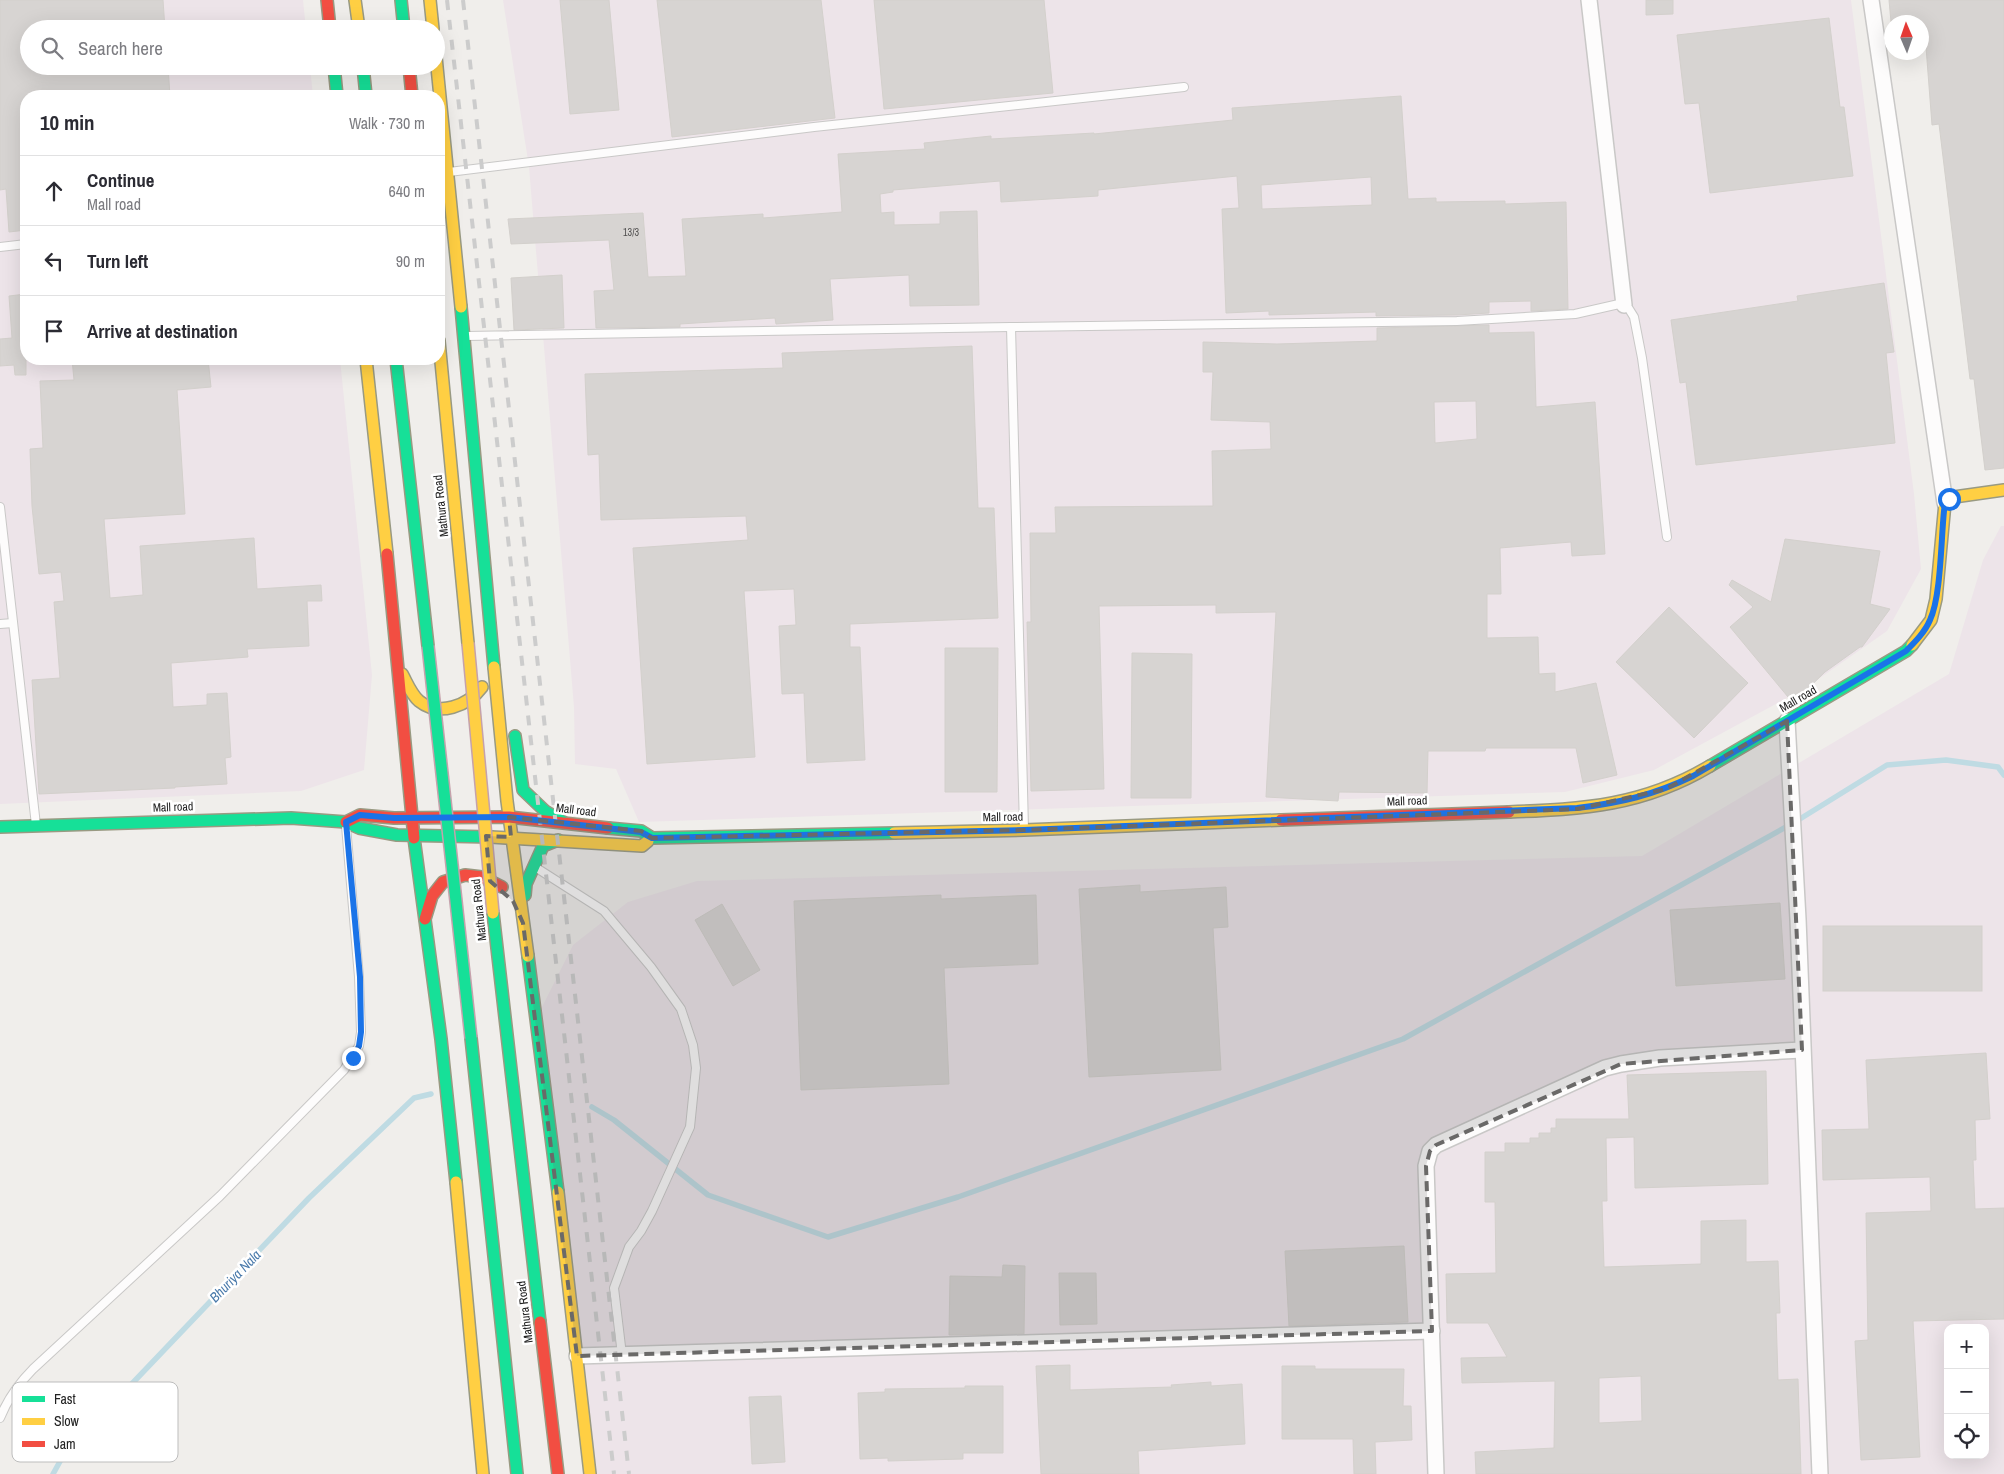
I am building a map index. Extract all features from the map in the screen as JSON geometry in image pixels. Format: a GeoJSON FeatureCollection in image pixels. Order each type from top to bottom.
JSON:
{"type":"FeatureCollection","features":[{"type":"Feature","properties":{"kind":"main road"},"geometry":{"type":"LineString","coordinates":[[327,0],[329,20]]}},
{"type":"Feature","properties":{"kind":"main road"},"geometry":{"type":"LineString","coordinates":[[355,0],[357,20]]}},
{"type":"Feature","properties":{"kind":"main road"},"geometry":{"type":"LineString","coordinates":[[401,0],[403,20]]}},
{"type":"Feature","properties":{"kind":"main road"},"geometry":{"type":"LineString","coordinates":[[430,0],[432,20]]}},
{"type":"Feature","properties":{"kind":"main road"},"geometry":{"type":"LineString","coordinates":[[335,75],[337,90]]}},
{"type":"Feature","properties":{"kind":"main road"},"geometry":{"type":"LineString","coordinates":[[364,75],[365,90]]}},
{"type":"Feature","properties":{"kind":"main road"},"geometry":{"type":"LineString","coordinates":[[410,75],[411,90]]}},
{"type":"Feature","properties":{"kind":"main road"},"geometry":{"type":"LineString","coordinates":[[438,75],[440,90]]}},
{"type":"Feature","properties":{"kind":"main road"},"geometry":{"type":"LineString","coordinates":[[445,137],[511,837],[518,875],[578,1356],[590,1474]]}},
{"type":"Feature","properties":{"kind":"main road"},"geometry":{"type":"LineString","coordinates":[[367,365],[399,669],[414,836],[451,1130],[483,1474]]}},
{"type":"Feature","properties":{"kind":"main road","name":"Mathura Road"},"geometry":{"type":"LineString","coordinates":[[397,365],[517,1474]]}},
{"type":"Feature","properties":{"kind":"main road","name":"Mathura Road"},"geometry":{"type":"LineString","coordinates":[[441,365],[493,913],[558,1474]]}},
{"type":"Feature","properties":{"kind":"main road"},"geometry":{"type":"LineString","coordinates":[[368,373],[369,499]]}},
{"type":"Feature","properties":{"kind":"main road"},"geometry":{"type":"LineString","coordinates":[[1945,503],[1954,497],[2004,490]]}},
{"type":"Feature","properties":{"kind":"main road"},"geometry":{"type":"LineString","coordinates":[[479,502],[495,552]]}},
{"type":"Feature","properties":{"kind":"main road","name":"Mall road"},"geometry":{"type":"LineString","coordinates":[[346,822],[360,815],[398,813],[413,818],[509,817],[641,832],[652,838],[1024,830],[1577,808],[1608,804],[1666,789],[1693,776],[1906,651],[1919,638],[1931,620],[1936,599],[1945,503]]}},
{"type":"Feature","properties":{"kind":"main road"},"geometry":{"type":"LineString","coordinates":[[399,669],[412,694],[426,706],[448,708],[463,705],[480,690],[488,674],[493,653]]}},
{"type":"Feature","properties":{"kind":"main road"},"geometry":{"type":"LineString","coordinates":[[514,726],[523,790],[545,811],[564,823]]}},
{"type":"Feature","properties":{"kind":"main road","name":"Mall road"},"geometry":{"type":"LineString","coordinates":[[0,827],[291,818],[346,822],[359,828],[396,835],[414,836],[511,837],[642,846],[652,838]]}},
{"type":"Feature","properties":{"kind":"main road"},"geometry":{"type":"LineString","coordinates":[[523,923],[526,884],[533,866],[543,846],[558,840]]}},
{"type":"Feature","properties":{"kind":"main road"},"geometry":{"type":"LineString","coordinates":[[424,921],[432,896],[443,882],[465,874],[482,877],[502,888],[513,901],[523,923]]}},
{"type":"Feature","properties":{"kind":"street"},"geometry":{"type":"LineString","coordinates":[[1589,0],[1624,305]]}},
{"type":"Feature","properties":{"kind":"street"},"geometry":{"type":"LineString","coordinates":[[1871,0],[1945,503]]}},
{"type":"Feature","properties":{"kind":"street"},"geometry":{"type":"LineString","coordinates":[[1787,721],[1795,866],[1820,1474]]}},
{"type":"Feature","properties":{"kind":"street"},"geometry":{"type":"LineString","coordinates":[[1436,1474],[1426,1166],[1430,1151],[1436,1145],[1605,1068],[1660,1058],[1802,1050]]}},
{"type":"Feature","properties":{"kind":"street"},"geometry":{"type":"LineString","coordinates":[[578,1356],[1432,1331]]}},
{"type":"Feature","properties":{"kind":"lane"},"geometry":{"type":"LineString","coordinates":[[449,172],[814,127],[1184,87]]}},
{"type":"Feature","properties":{"kind":"lane"},"geometry":{"type":"LineString","coordinates":[[0,248],[20,245]]}},
{"type":"Feature","properties":{"kind":"lane"},"geometry":{"type":"LineString","coordinates":[[464,336],[1010,326],[1457,321],[1575,314],[1614,304],[1624,305],[1632,313],[1642,358],[1667,537]]}},
{"type":"Feature","properties":{"kind":"lane"},"geometry":{"type":"LineString","coordinates":[[1010,326],[1024,830]]}},
{"type":"Feature","properties":{"kind":"lane"},"geometry":{"type":"LineString","coordinates":[[0,507],[36,825]]}},
{"type":"Feature","properties":{"kind":"lane"},"geometry":{"type":"LineString","coordinates":[[0,624],[12,623]]}},
{"type":"Feature","properties":{"kind":"lane"},"geometry":{"type":"LineString","coordinates":[[20,1382],[220,1196],[344,1070],[353,1058],[359,1046],[361,1023],[360,977],[346,822]]}},
{"type":"Feature","properties":{"kind":"lane"},"geometry":{"type":"LineString","coordinates":[[533,866],[604,910],[651,967],[681,1009],[693,1045],[696,1068],[690,1127],[652,1211],[641,1231],[629,1246],[614,1288],[622,1355]]}},
{"type":"Feature","properties":{"kind":"lane"},"geometry":{"type":"LineString","coordinates":[[0,1418],[12,1393]]}},
{"type":"Feature","properties":{"kind":"highlighted area"},"geometry":{"type":"Polygon","coordinates":[[[1787,721],[1802,1050],[1621,1064],[1436,1145],[1430,1151],[1426,1166],[1432,1331],[577,1356],[523,923],[513,901],[490,881],[486,836],[511,837],[509,817],[641,831],[652,838],[1024,830],[1577,809],[1666,789],[1787,721]]]}},
{"type":"Feature","properties":{"kind":"shaded area"},"geometry":{"type":"Polygon","coordinates":[[[0,0],[303,0],[305,20],[20,20],[20,75],[311,75],[312,90],[20,90],[20,365],[341,365],[372,675],[364,770],[301,791],[0,804],[0,0]]]}},
{"type":"Feature","properties":{"kind":"shaded area"},"geometry":{"type":"Polygon","coordinates":[[[503,0],[1851,0],[1914,494],[1921,569],[1887,631],[1807,687],[1654,770],[1565,792],[639,822],[616,769],[575,764],[574,707],[529,167],[503,0]]]}},
{"type":"Feature","properties":{"kind":"shaded area"},"geometry":{"type":"Polygon","coordinates":[[[2001,526],[2004,526],[2004,1474],[585,1474],[537,1017],[573,945],[628,902],[697,881],[1642,856],[1949,674],[1983,560],[2001,526]]]}},
{"type":"Feature","properties":{"kind":"building"},"geometry":{"type":"Polygon","coordinates":[[[0,0],[163,0],[164,20],[20,20],[20,75],[169,75],[170,90],[20,90],[20,231],[9,232],[6,189],[0,190],[0,0]]]}},
{"type":"Feature","properties":{"kind":"building"},"geometry":{"type":"Polygon","coordinates":[[[560,0],[609,0],[619,110],[570,114],[560,0]]]}},
{"type":"Feature","properties":{"kind":"building"},"geometry":{"type":"Polygon","coordinates":[[[657,0],[821,0],[835,118],[672,137],[657,0]]]}},
{"type":"Feature","properties":{"kind":"building"},"geometry":{"type":"Polygon","coordinates":[[[874,0],[1044,0],[1053,93],[884,109],[874,0]]]}},
{"type":"Feature","properties":{"kind":"building"},"geometry":{"type":"Polygon","coordinates":[[[1646,0],[1673,0],[1673,14],[1646,15],[1646,0]]]}},
{"type":"Feature","properties":{"kind":"building"},"geometry":{"type":"Polygon","coordinates":[[[1889,0],[2004,0],[2004,468],[1985,470],[1974,379],[1970,379],[1939,124],[1932,125],[1927,60],[1929,60],[1929,15],[1890,15],[1889,0]]]}},
{"type":"Feature","properties":{"kind":"building"},"geometry":{"type":"Polygon","coordinates":[[[1829,18],[1840,107],[1844,107],[1853,176],[1710,193],[1699,103],[1685,104],[1677,35],[1829,18]]]}},
{"type":"Feature","properties":{"kind":"building"},"geometry":{"type":"Polygon","coordinates":[[[1401,96],[1408,199],[1436,198],[1436,202],[1505,201],[1505,204],[1566,202],[1568,309],[1531,311],[1531,301],[1489,302],[1489,313],[1457,315],[1376,316],[1376,312],[1269,315],[1269,311],[1226,313],[1222,209],[1239,208],[1237,176],[1098,190],[1098,196],[1001,202],[1000,181],[893,190],[893,192],[880,194],[881,213],[894,212],[894,225],[940,224],[940,212],[977,211],[979,305],[910,306],[909,275],[830,279],[833,320],[776,324],[775,318],[680,324],[680,327],[596,328],[594,291],[614,290],[609,240],[511,244],[508,219],[643,213],[648,277],[686,276],[682,219],[763,214],[763,218],[842,212],[838,154],[925,149],[924,143],[991,136],[991,139],[1094,134],[1233,120],[1232,108],[1401,96]],[[1371,177],[1261,185],[1262,209],[1372,205],[1371,177]]]}},
{"type":"Feature","properties":{"kind":"building"},"geometry":{"type":"Polygon","coordinates":[[[562,275],[564,328],[514,330],[511,278],[562,275]]]}},
{"type":"Feature","properties":{"kind":"building"},"geometry":{"type":"Polygon","coordinates":[[[1884,283],[1894,352],[1886,353],[1895,443],[1696,465],[1686,382],[1680,383],[1671,320],[1798,301],[1797,296],[1884,283]]]}},
{"type":"Feature","properties":{"kind":"building"},"geometry":{"type":"Polygon","coordinates":[[[20,295],[20,365],[26,365],[26,375],[15,375],[14,365],[0,366],[0,339],[12,338],[9,296],[20,295]]]}},
{"type":"Feature","properties":{"kind":"building"},"geometry":{"type":"Polygon","coordinates":[[[1489,325],[1489,333],[1534,332],[1536,407],[1595,402],[1605,554],[1572,556],[1571,542],[1500,548],[1501,594],[1487,594],[1487,638],[1538,637],[1539,674],[1555,673],[1555,692],[1596,683],[1617,775],[1583,783],[1576,748],[1486,748],[1485,751],[1428,751],[1427,793],[1339,792],[1338,801],[1266,797],[1276,612],[1216,613],[1216,605],[1099,606],[1104,789],[1031,791],[1027,622],[1031,622],[1030,533],[1056,533],[1055,507],[1213,506],[1212,451],[1271,449],[1270,422],[1211,420],[1213,372],[1203,372],[1203,342],[1277,344],[1377,341],[1377,328],[1489,325]],[[1476,401],[1434,402],[1435,443],[1477,439],[1476,401]]]}},
{"type":"Feature","properties":{"kind":"building"},"geometry":{"type":"Polygon","coordinates":[[[972,346],[978,508],[994,508],[998,618],[850,624],[850,647],[860,647],[865,760],[807,763],[804,693],[782,694],[779,626],[796,625],[794,589],[744,591],[755,757],[647,764],[633,548],[748,540],[746,516],[601,520],[599,454],[588,455],[585,374],[783,368],[782,353],[972,346]]]}},
{"type":"Feature","properties":{"kind":"building"},"geometry":{"type":"Polygon","coordinates":[[[73,365],[209,365],[211,387],[177,390],[185,514],[104,519],[110,598],[143,595],[140,546],[254,538],[257,589],[321,585],[322,601],[307,601],[309,646],[247,649],[248,657],[171,663],[173,707],[207,705],[207,694],[227,693],[231,757],[225,758],[227,784],[39,794],[32,680],[60,678],[54,602],[64,601],[61,572],[39,574],[32,506],[30,449],[43,448],[40,381],[74,380],[73,365]]]}},
{"type":"Feature","properties":{"kind":"building"},"geometry":{"type":"Polygon","coordinates":[[[1785,539],[1880,551],[1870,604],[1890,609],[1862,647],[1825,672],[1793,703],[1730,627],[1753,607],[1729,585],[1732,580],[1771,602],[1785,539]]]}},
{"type":"Feature","properties":{"kind":"building"},"geometry":{"type":"Polygon","coordinates":[[[1669,607],[1748,683],[1694,738],[1616,662],[1669,607]]]}},
{"type":"Feature","properties":{"kind":"building"},"geometry":{"type":"Polygon","coordinates":[[[945,648],[998,648],[997,792],[945,792],[945,648]]]}},
{"type":"Feature","properties":{"kind":"building"},"geometry":{"type":"Polygon","coordinates":[[[1132,653],[1192,654],[1191,798],[1131,798],[1132,653]]]}},
{"type":"Feature","properties":{"kind":"building"},"geometry":{"type":"Polygon","coordinates":[[[1140,885],[1140,892],[1226,887],[1228,927],[1213,928],[1221,1070],[1089,1077],[1079,889],[1140,885]]]}},
{"type":"Feature","properties":{"kind":"building"},"geometry":{"type":"Polygon","coordinates":[[[941,895],[941,899],[1036,895],[1038,964],[944,968],[949,1084],[801,1090],[794,901],[941,895]]]}},
{"type":"Feature","properties":{"kind":"building"},"geometry":{"type":"Polygon","coordinates":[[[1780,903],[1785,979],[1676,986],[1670,910],[1780,903]]]}},
{"type":"Feature","properties":{"kind":"building"},"geometry":{"type":"Polygon","coordinates":[[[722,904],[760,970],[733,986],[695,920],[722,904]]]}},
{"type":"Feature","properties":{"kind":"building"},"geometry":{"type":"Polygon","coordinates":[[[1823,926],[1982,926],[1982,991],[1823,991],[1823,926]]]}},
{"type":"Feature","properties":{"kind":"building"},"geometry":{"type":"Polygon","coordinates":[[[1986,1053],[1990,1119],[1975,1120],[1976,1160],[1973,1160],[1975,1209],[2004,1208],[2004,1319],[1913,1321],[1920,1457],[1861,1460],[1855,1341],[1868,1340],[1866,1213],[1931,1211],[1930,1177],[1823,1180],[1822,1130],[1869,1129],[1866,1060],[1986,1053]]]}},
{"type":"Feature","properties":{"kind":"building"},"geometry":{"type":"Polygon","coordinates":[[[1766,1071],[1768,1184],[1635,1188],[1634,1137],[1606,1138],[1607,1201],[1602,1201],[1604,1267],[1701,1264],[1701,1221],[1746,1220],[1746,1262],[1778,1261],[1780,1313],[1776,1313],[1778,1380],[1798,1379],[1801,1474],[1476,1474],[1475,1452],[1554,1448],[1555,1381],[1462,1383],[1461,1358],[1507,1357],[1488,1323],[1447,1323],[1446,1274],[1496,1273],[1495,1202],[1485,1202],[1485,1152],[1505,1152],[1505,1143],[1530,1143],[1530,1138],[1539,1138],[1539,1133],[1551,1133],[1551,1128],[1556,1128],[1556,1119],[1629,1119],[1627,1075],[1766,1071]],[[1641,1376],[1599,1378],[1599,1423],[1642,1421],[1641,1376]]]}},
{"type":"Feature","properties":{"kind":"building"},"geometry":{"type":"Polygon","coordinates":[[[1404,1246],[1408,1322],[1289,1326],[1285,1251],[1404,1246]]]}},
{"type":"Feature","properties":{"kind":"building"},"geometry":{"type":"Polygon","coordinates":[[[1003,1265],[1025,1266],[1024,1334],[949,1335],[950,1276],[1002,1277],[1003,1265]]]}},
{"type":"Feature","properties":{"kind":"building"},"geometry":{"type":"Polygon","coordinates":[[[1059,1273],[1096,1273],[1097,1324],[1060,1325],[1059,1273]]]}},
{"type":"Feature","properties":{"kind":"building"},"geometry":{"type":"Polygon","coordinates":[[[1070,1365],[1070,1390],[1172,1387],[1171,1385],[1211,1382],[1211,1386],[1242,1384],[1245,1444],[1138,1451],[1139,1474],[1041,1474],[1036,1366],[1070,1365]]]}},
{"type":"Feature","properties":{"kind":"building"},"geometry":{"type":"Polygon","coordinates":[[[1282,1366],[1315,1366],[1315,1369],[1404,1369],[1403,1406],[1411,1406],[1412,1440],[1375,1442],[1376,1474],[1354,1474],[1353,1439],[1282,1439],[1282,1366]]]}},
{"type":"Feature","properties":{"kind":"building"},"geometry":{"type":"Polygon","coordinates":[[[965,1386],[1003,1386],[1003,1453],[963,1453],[963,1459],[888,1461],[888,1458],[860,1459],[858,1393],[885,1392],[885,1389],[965,1388],[965,1386]]]}},
{"type":"Feature","properties":{"kind":"building"},"geometry":{"type":"Polygon","coordinates":[[[781,1396],[785,1462],[752,1464],[749,1397],[781,1396]]]}},
{"type":"Feature","properties":{"kind":"waterway"},"geometry":{"type":"LineString","coordinates":[[592,1107],[614,1120],[708,1195],[828,1237],[958,1197],[1403,1039],[1795,822],[1887,765],[1946,760],[1998,767],[2004,775]]}},
{"type":"Feature","properties":{"kind":"waterway","name":"Bhuriya Nala"},"geometry":{"type":"LineString","coordinates":[[134,1382],[309,1198],[414,1098],[431,1094]]}},
{"type":"Feature","properties":{"kind":"waterway","name":"Bhuriya Nala"},"geometry":{"type":"LineString","coordinates":[[53,1474],[60,1462]]}},
{"type":"Feature","properties":{"kind":"railway"},"geometry":{"type":"LineString","coordinates":[[447,0],[614,1474]]}},
{"type":"Feature","properties":{"kind":"railway"},"geometry":{"type":"LineString","coordinates":[[463,0],[629,1474]]}},
{"type":"Feature","properties":{"kind":"traffic: fast"},"geometry":{"type":"LineString","coordinates":[[401,0],[403,20]]}},
{"type":"Feature","properties":{"kind":"traffic: fast"},"geometry":{"type":"LineString","coordinates":[[335,75],[336,90]]}},
{"type":"Feature","properties":{"kind":"traffic: fast"},"geometry":{"type":"LineString","coordinates":[[364,75],[365,90]]}},
{"type":"Feature","properties":{"kind":"traffic: fast"},"geometry":{"type":"LineString","coordinates":[[461,307],[494,667]]}},
{"type":"Feature","properties":{"kind":"traffic: fast"},"geometry":{"type":"LineString","coordinates":[[397,365],[428,646]]}},
{"type":"Feature","properties":{"kind":"traffic: fast"},"geometry":{"type":"LineString","coordinates":[[1710,766],[1906,651],[1912,645]]}},
{"type":"Feature","properties":{"kind":"traffic: fast"},"geometry":{"type":"LineString","coordinates":[[428,646],[471,1038]]}},
{"type":"Feature","properties":{"kind":"traffic: fast"},"geometry":{"type":"LineString","coordinates":[[515,736],[523,790],[545,811],[562,821]]}},
{"type":"Feature","properties":{"kind":"traffic: fast"},"geometry":{"type":"LineString","coordinates":[[0,827],[291,818],[346,822],[359,828],[397,835],[491,837]]}},
{"type":"Feature","properties":{"kind":"traffic: fast"},"geometry":{"type":"LineString","coordinates":[[608,828],[641,831],[652,838],[894,833]]}},
{"type":"Feature","properties":{"kind":"traffic: fast"},"geometry":{"type":"LineString","coordinates":[[414,838],[441,1039],[456,1182]]}},
{"type":"Feature","properties":{"kind":"traffic: fast"},"geometry":{"type":"LineString","coordinates":[[525,895],[526,884],[543,846],[558,840]]}},
{"type":"Feature","properties":{"kind":"traffic: fast"},"geometry":{"type":"LineString","coordinates":[[493,913],[540,1322]]}},
{"type":"Feature","properties":{"kind":"traffic: fast"},"geometry":{"type":"LineString","coordinates":[[528,956],[558,1192]]}},
{"type":"Feature","properties":{"kind":"traffic: fast"},"geometry":{"type":"LineString","coordinates":[[471,1038],[517,1474]]}},
{"type":"Feature","properties":{"kind":"traffic: slow"},"geometry":{"type":"LineString","coordinates":[[355,0],[358,20]]}},
{"type":"Feature","properties":{"kind":"traffic: slow"},"geometry":{"type":"LineString","coordinates":[[430,0],[432,20]]}},
{"type":"Feature","properties":{"kind":"traffic: slow"},"geometry":{"type":"LineString","coordinates":[[438,75],[439,90]]}},
{"type":"Feature","properties":{"kind":"traffic: slow"},"geometry":{"type":"LineString","coordinates":[[445,147],[461,307]]}},
{"type":"Feature","properties":{"kind":"traffic: slow"},"geometry":{"type":"LineString","coordinates":[[367,365],[387,554]]}},
{"type":"Feature","properties":{"kind":"traffic: slow"},"geometry":{"type":"LineString","coordinates":[[441,365],[468,643]]}},
{"type":"Feature","properties":{"kind":"traffic: slow"},"geometry":{"type":"LineString","coordinates":[[1912,645],[1931,620],[1936,599],[1945,503],[1954,497],[2004,490]]}},
{"type":"Feature","properties":{"kind":"traffic: slow"},"geometry":{"type":"LineString","coordinates":[[468,643],[493,913]]}},
{"type":"Feature","properties":{"kind":"traffic: slow"},"geometry":{"type":"LineString","coordinates":[[494,667],[507,801],[528,956]]}},
{"type":"Feature","properties":{"kind":"traffic: slow"},"geometry":{"type":"LineString","coordinates":[[402,674],[416,698],[427,706],[435,708],[444,709],[461,704],[476,694],[482,687]]}},
{"type":"Feature","properties":{"kind":"traffic: slow"},"geometry":{"type":"LineString","coordinates":[[1509,812],[1588,807],[1612,803],[1661,790],[1710,766]]}},
{"type":"Feature","properties":{"kind":"traffic: slow"},"geometry":{"type":"LineString","coordinates":[[894,833],[1281,820]]}},
{"type":"Feature","properties":{"kind":"traffic: slow"},"geometry":{"type":"LineString","coordinates":[[491,837],[642,846],[648,841]]}},
{"type":"Feature","properties":{"kind":"traffic: slow"},"geometry":{"type":"LineString","coordinates":[[456,1182],[483,1474]]}},
{"type":"Feature","properties":{"kind":"traffic: slow"},"geometry":{"type":"LineString","coordinates":[[558,1192],[590,1474]]}},
{"type":"Feature","properties":{"kind":"traffic: jam"},"geometry":{"type":"LineString","coordinates":[[327,0],[329,20]]}},
{"type":"Feature","properties":{"kind":"traffic: jam"},"geometry":{"type":"LineString","coordinates":[[410,75],[411,90]]}},
{"type":"Feature","properties":{"kind":"traffic: jam"},"geometry":{"type":"LineString","coordinates":[[387,554],[414,838]]}},
{"type":"Feature","properties":{"kind":"traffic: jam"},"geometry":{"type":"LineString","coordinates":[[1281,820],[1509,812]]}},
{"type":"Feature","properties":{"kind":"traffic: jam"},"geometry":{"type":"LineString","coordinates":[[346,822],[360,815],[394,818],[509,817],[608,828]]}},
{"type":"Feature","properties":{"kind":"traffic: jam"},"geometry":{"type":"LineString","coordinates":[[425,919],[432,896],[443,882],[465,875],[482,877],[502,887]]}},
{"type":"Feature","properties":{"kind":"traffic: jam"},"geometry":{"type":"LineString","coordinates":[[540,1322],[558,1474]]}},
{"type":"Feature","properties":{"kind":"route"},"geometry":{"type":"LineString","coordinates":[[353,1058],[359,1046],[361,1032],[360,977],[346,822],[360,815],[394,818],[509,817],[641,832],[652,838],[1024,830],[1577,808],[1639,798],[1666,789],[1693,776],[1906,651],[1919,638],[1931,620],[1936,599],[1945,503],[1949,499]]}}]}
